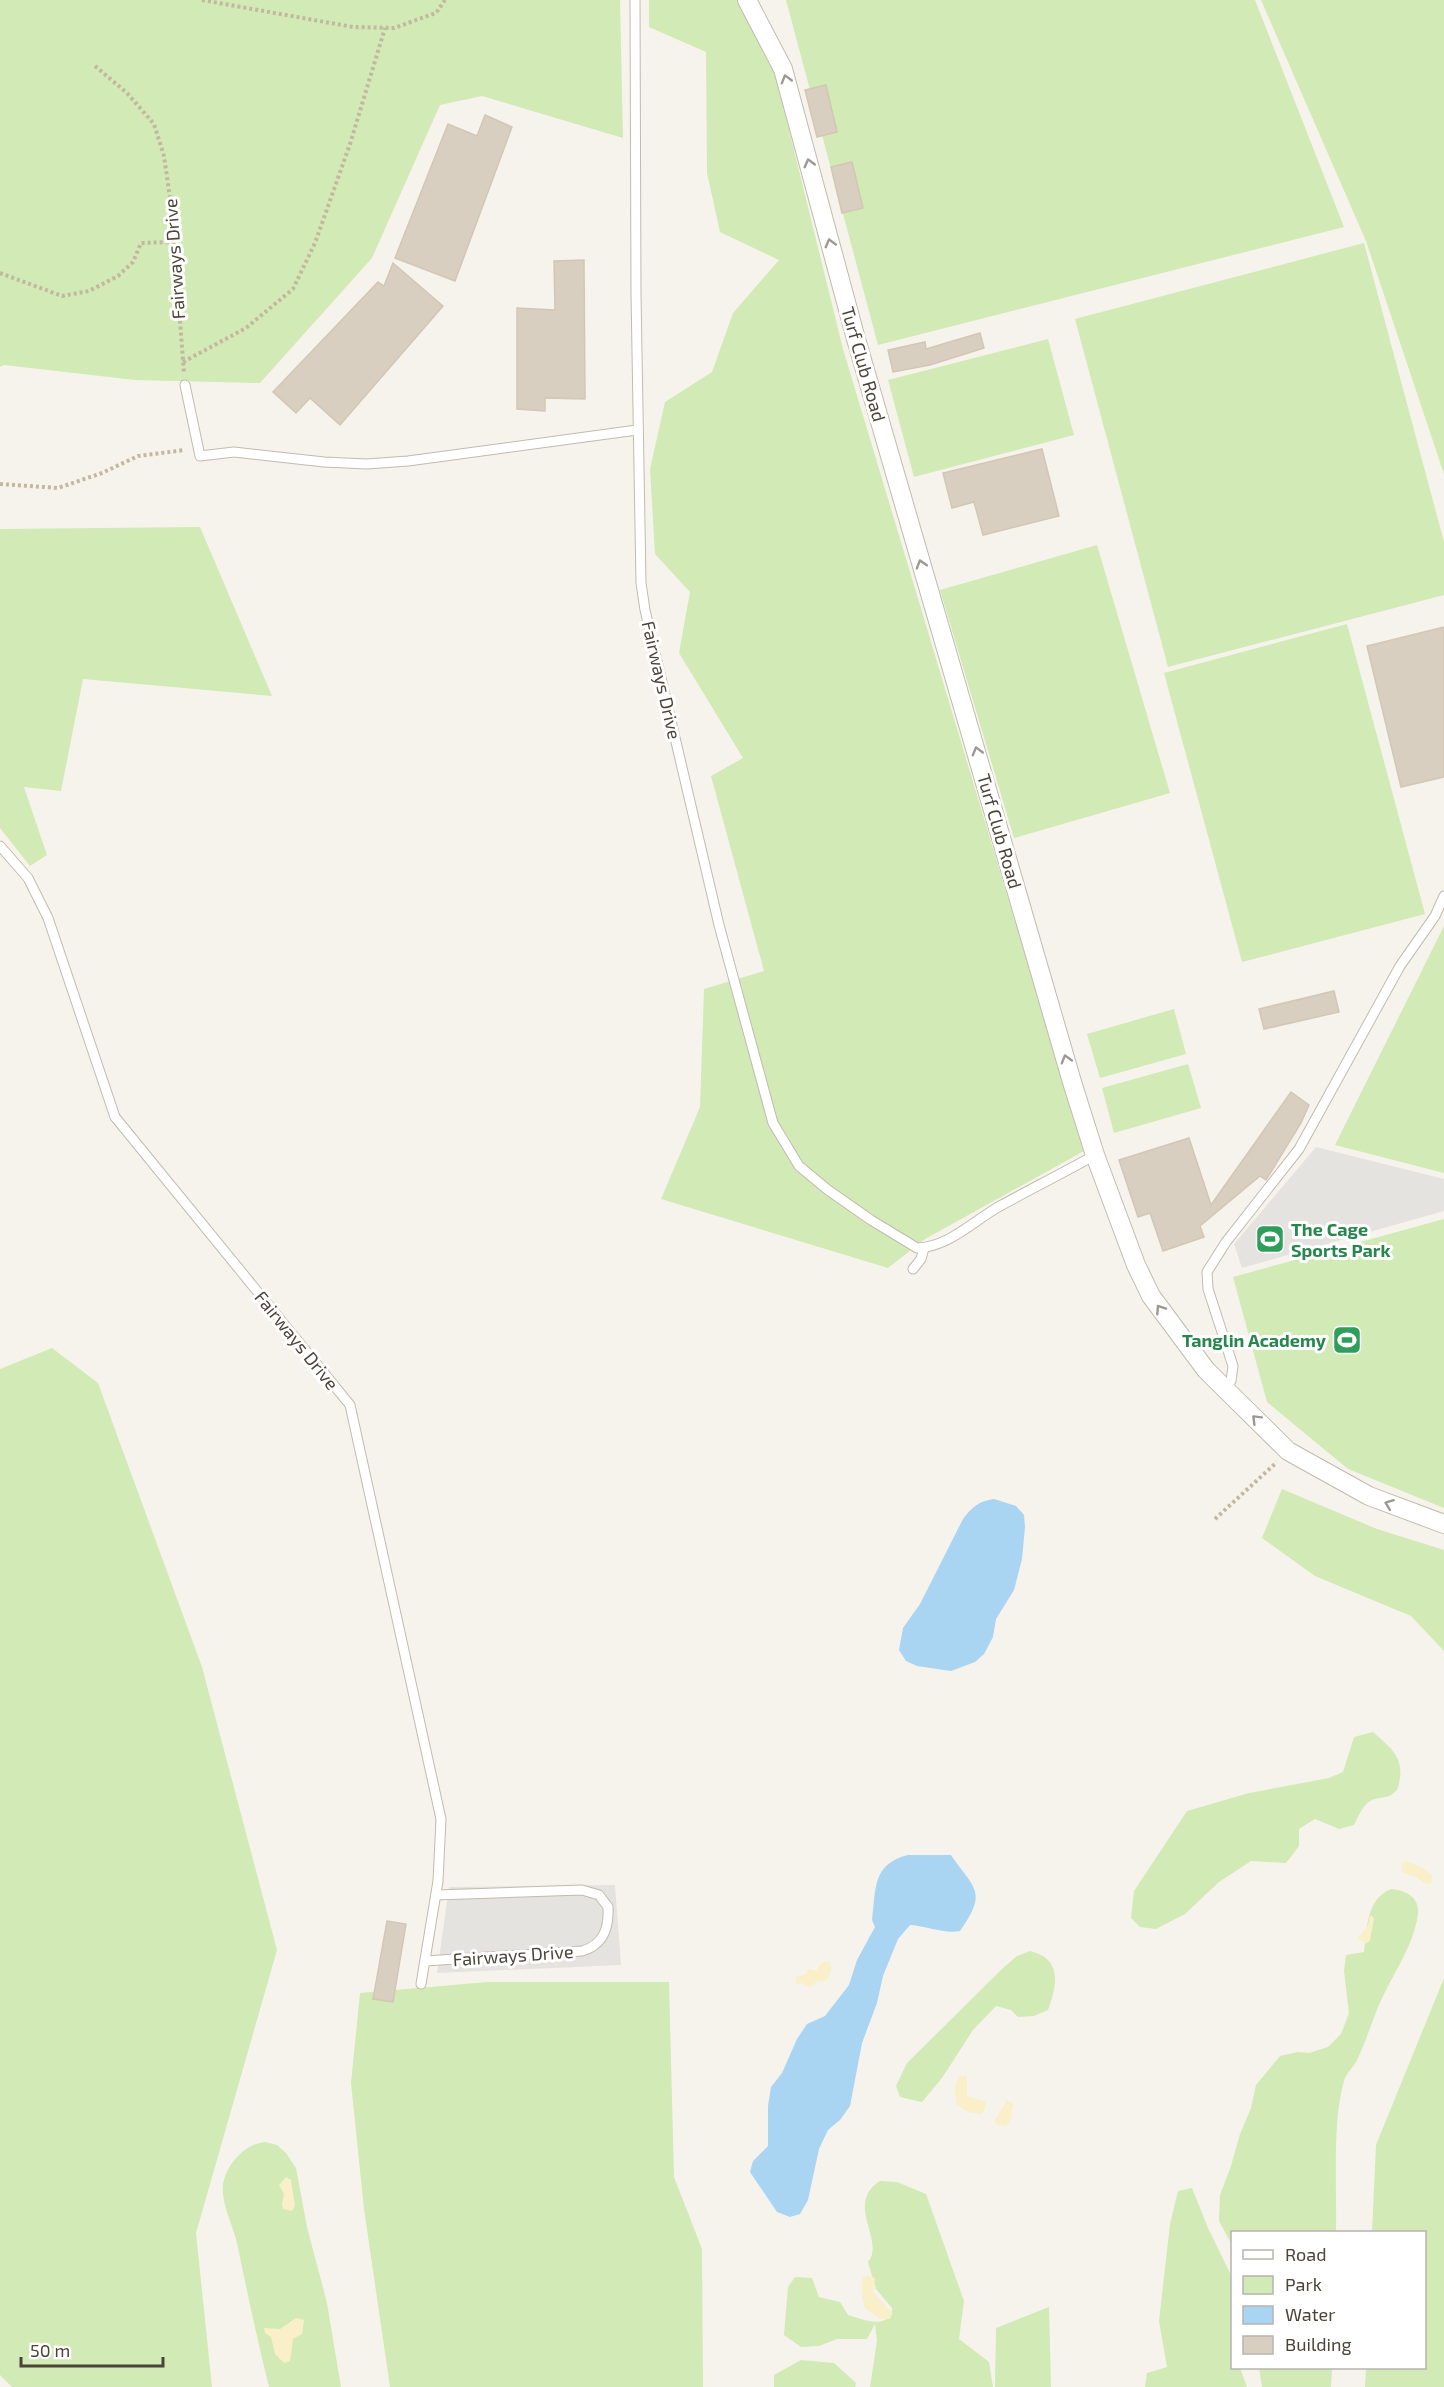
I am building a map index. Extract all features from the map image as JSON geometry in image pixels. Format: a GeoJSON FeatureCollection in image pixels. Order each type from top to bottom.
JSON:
{"type":"FeatureCollection","features":[{"type":"Feature","properties":{"kind":"street","name":"Turf Club Road"},"geometry":{"type":"LineString","coordinates":[[747,0],[783,69],[859,350],[1095,1155],[1136,1265],[1151,1296],[1206,1371],[1288,1451],[1369,1496],[1444,1524]]}},
{"type":"Feature","properties":{"kind":"lane","name":"Fairways Drive"},"geometry":{"type":"LineString","coordinates":[[635,0],[637,430],[639,547],[645,610],[719,925],[773,1123],[799,1166],[828,1190],[871,1220],[917,1248],[924,1248]]}},
{"type":"Feature","properties":{"kind":"lane"},"geometry":{"type":"LineString","coordinates":[[185,385],[200,456],[234,452],[324,462],[367,464],[408,461],[637,430]]}},
{"type":"Feature","properties":{"kind":"lane","name":"Fairways Drive"},"geometry":{"type":"LineString","coordinates":[[0,846],[28,878],[48,918],[115,1117],[350,1405],[441,1819],[441,1860],[421,1984]]}},
{"type":"Feature","properties":{"kind":"lane"},"geometry":{"type":"LineString","coordinates":[[1224,1387],[1231,1381],[1233,1366],[1208,1289],[1207,1272],[1226,1242],[1299,1149],[1400,966],[1435,916],[1444,896]]}},
{"type":"Feature","properties":{"kind":"lane"},"geometry":{"type":"LineString","coordinates":[[913,1269],[921,1259],[924,1248],[952,1237],[997,1208],[1095,1155]]}},
{"type":"Feature","properties":{"kind":"lane","name":"Fairways Drive"},"geometry":{"type":"LineString","coordinates":[[425,1961],[582,1951],[590,1949],[603,1937],[608,1917],[608,1907],[599,1895],[572,1889],[436,1895]]}},
{"type":"Feature","properties":{"kind":"path"},"geometry":{"type":"LineString","coordinates":[[202,0],[353,27],[385,28],[394,28],[436,13],[445,0]]}},
{"type":"Feature","properties":{"kind":"path","name":"Fairways Drive"},"geometry":{"type":"LineString","coordinates":[[95,66],[127,93],[154,123],[164,156],[183,362],[246,328],[293,289],[315,243],[350,144],[385,28]]}},
{"type":"Feature","properties":{"kind":"path"},"geometry":{"type":"LineString","coordinates":[[0,273],[62,296],[90,291],[118,276],[133,262],[141,243],[173,242]]}},
{"type":"Feature","properties":{"kind":"path"},"geometry":{"type":"LineString","coordinates":[[0,484],[58,488],[102,473],[138,456],[198,448]]}},
{"type":"Feature","properties":{"kind":"path"},"geometry":{"type":"LineString","coordinates":[[1215,1519],[1288,1451]]}},
{"type":"Feature","properties":{"kind":"green space"},"geometry":{"type":"Polygon","coordinates":[[[0,0],[620,0],[623,138],[482,96],[440,105],[372,258],[260,383],[135,380],[4,365],[0,367],[0,0]]]}},
{"type":"Feature","properties":{"kind":"green space"},"geometry":{"type":"Polygon","coordinates":[[[649,0],[757,0],[843,349],[1084,1151],[925,1239],[888,1268],[661,1199],[700,1107],[704,989],[764,971],[711,776],[743,758],[679,653],[690,592],[655,554],[650,469],[665,402],[712,372],[733,313],[779,260],[720,232],[707,173],[706,52],[649,27],[649,0]]]}},
{"type":"Feature","properties":{"kind":"green space"},"geometry":{"type":"Polygon","coordinates":[[[786,0],[1255,0],[1344,227],[878,345],[786,0]]]}},
{"type":"Feature","properties":{"kind":"green space"},"geometry":{"type":"Polygon","coordinates":[[[1261,0],[1444,0],[1444,474],[1366,241],[1261,0]]]}},
{"type":"Feature","properties":{"kind":"green space"},"geometry":{"type":"Polygon","coordinates":[[[1364,243],[1444,542],[1444,595],[1168,667],[1075,319],[1364,243]]]}},
{"type":"Feature","properties":{"kind":"green space"},"geometry":{"type":"Polygon","coordinates":[[[1048,339],[1074,435],[914,477],[888,380],[1048,339]]]}},
{"type":"Feature","properties":{"kind":"green space"},"geometry":{"type":"Polygon","coordinates":[[[200,527],[272,696],[83,679],[61,791],[24,787],[47,855],[30,866],[0,828],[0,529],[200,527]]]}},
{"type":"Feature","properties":{"kind":"green space"},"geometry":{"type":"Polygon","coordinates":[[[1097,545],[1170,793],[1014,838],[940,590],[1097,545]]]}},
{"type":"Feature","properties":{"kind":"green space"},"geometry":{"type":"Polygon","coordinates":[[[1347,624],[1425,914],[1242,962],[1164,673],[1347,624]]]}},
{"type":"Feature","properties":{"kind":"green space"},"geometry":{"type":"Polygon","coordinates":[[[1444,926],[1444,1173],[1335,1145],[1444,926]]]}},
{"type":"Feature","properties":{"kind":"green space"},"geometry":{"type":"Polygon","coordinates":[[[1174,1009],[1186,1054],[1100,1078],[1087,1034],[1174,1009]]]}},
{"type":"Feature","properties":{"kind":"green space"},"geometry":{"type":"Polygon","coordinates":[[[1188,1064],[1201,1108],[1114,1133],[1102,1088],[1188,1064]]]}},
{"type":"Feature","properties":{"kind":"green space","name":"Tanglin Academy"},"geometry":{"type":"Polygon","coordinates":[[[1444,1219],[1444,1508],[1348,1469],[1267,1402],[1233,1277],[1444,1219]]]}},
{"type":"Feature","properties":{"kind":"green space"},"geometry":{"type":"Polygon","coordinates":[[[52,1348],[98,1383],[202,1667],[277,1950],[196,2233],[212,2387],[12,2387],[0,2375],[0,1369],[52,1348]]]}},
{"type":"Feature","properties":{"kind":"green space"},"geometry":{"type":"Polygon","coordinates":[[[1282,1489],[1377,1529],[1444,1550],[1444,1651],[1411,1616],[1315,1576],[1262,1538],[1282,1489]]]}},
{"type":"Feature","properties":{"kind":"green space"},"geometry":{"type":"Polygon","coordinates":[[[1373,1732],[1397,1757],[1400,1770],[1399,1785],[1393,1794],[1367,1803],[1354,1825],[1339,1829],[1315,1819],[1299,1829],[1299,1846],[1286,1863],[1251,1861],[1219,1882],[1185,1914],[1156,1929],[1140,1927],[1131,1918],[1134,1891],[1187,1811],[1249,1793],[1329,1778],[1343,1772],[1354,1737],[1373,1732]]]}},
{"type":"Feature","properties":{"kind":"green space"},"geometry":{"type":"Polygon","coordinates":[[[1391,1889],[1410,1895],[1417,1903],[1418,1914],[1409,1945],[1380,2002],[1357,2061],[1344,2081],[1336,2135],[1336,2231],[1231,2231],[1231,2243],[1219,2221],[1220,2195],[1251,2108],[1256,2085],[1280,2056],[1298,2052],[1309,2053],[1328,2047],[1341,2034],[1349,2013],[1344,1971],[1346,1955],[1364,1952],[1369,1916],[1372,1907],[1383,1894],[1391,1889]]]}},
{"type":"Feature","properties":{"kind":"green space"},"geometry":{"type":"Polygon","coordinates":[[[1030,1951],[1041,1955],[1053,1967],[1054,1991],[1048,2010],[1034,2016],[1018,2017],[1011,2010],[996,2006],[973,2030],[942,2078],[922,2102],[900,2097],[896,2086],[907,2063],[1003,1968],[1017,1956],[1030,1951]]]}},
{"type":"Feature","properties":{"kind":"green space"},"geometry":{"type":"Polygon","coordinates":[[[1444,1978],[1444,2387],[1365,2387],[1366,2369],[1426,2369],[1426,2231],[1372,2231],[1376,2145],[1444,1978]]]}},
{"type":"Feature","properties":{"kind":"green space"},"geometry":{"type":"Polygon","coordinates":[[[488,1982],[669,1982],[674,2177],[702,2249],[703,2387],[390,2387],[364,2209],[351,2083],[360,1993],[488,1982]]]}},
{"type":"Feature","properties":{"kind":"green space"},"geometry":{"type":"Polygon","coordinates":[[[265,2142],[277,2145],[286,2153],[296,2168],[307,2227],[327,2303],[341,2387],[269,2387],[237,2243],[225,2207],[223,2192],[225,2177],[237,2157],[250,2147],[265,2142]]]}},
{"type":"Feature","properties":{"kind":"green space"},"geometry":{"type":"Polygon","coordinates":[[[880,2181],[897,2182],[926,2194],[964,2301],[959,2339],[989,2362],[993,2387],[870,2387],[877,2341],[875,2324],[867,2339],[837,2339],[819,2346],[801,2347],[784,2335],[788,2287],[795,2277],[812,2278],[819,2297],[840,2302],[848,2315],[876,2322],[892,2315],[892,2308],[876,2289],[868,2262],[872,2253],[872,2244],[865,2200],[870,2190],[880,2181]]]}},
{"type":"Feature","properties":{"kind":"green space"},"geometry":{"type":"Polygon","coordinates":[[[1192,2188],[1230,2273],[1231,2369],[1240,2369],[1247,2387],[1145,2387],[1147,2373],[1167,2367],[1159,2321],[1170,2224],[1178,2191],[1192,2188]]]}},
{"type":"Feature","properties":{"kind":"green space"},"geometry":{"type":"Polygon","coordinates":[[[1049,2307],[1051,2387],[995,2387],[996,2328],[1049,2307]]]}},
{"type":"Feature","properties":{"kind":"green space"},"geometry":{"type":"Polygon","coordinates":[[[801,2360],[834,2363],[856,2383],[855,2387],[774,2387],[774,2375],[801,2360]]]}},
{"type":"Feature","properties":{"kind":"green space"},"geometry":{"type":"Polygon","coordinates":[[[1259,2369],[1332,2369],[1331,2387],[1262,2387],[1259,2369]]]}},
{"type":"Feature","properties":{"kind":"sand"},"geometry":{"type":"Polygon","coordinates":[[[1406,1861],[1423,1868],[1432,1875],[1431,1884],[1402,1872],[1402,1863],[1406,1861]]]}},
{"type":"Feature","properties":{"kind":"sand"},"geometry":{"type":"Polygon","coordinates":[[[1370,1915],[1374,1918],[1370,1941],[1365,1944],[1358,1938],[1368,1925],[1370,1915]]]}},
{"type":"Feature","properties":{"kind":"sand"},"geometry":{"type":"Polygon","coordinates":[[[823,1962],[829,1962],[831,1967],[830,1974],[825,1981],[817,1980],[813,1986],[809,1987],[802,1983],[796,1984],[796,1976],[805,1975],[808,1969],[816,1971],[823,1962]]]}},
{"type":"Feature","properties":{"kind":"sand"},"geometry":{"type":"Polygon","coordinates":[[[960,2076],[967,2076],[967,2096],[986,2102],[981,2114],[968,2112],[956,2104],[955,2085],[960,2076]]]}},
{"type":"Feature","properties":{"kind":"sand"},"geometry":{"type":"Polygon","coordinates":[[[1007,2100],[1013,2104],[1010,2122],[1005,2126],[998,2125],[994,2122],[1007,2100]]]}},
{"type":"Feature","properties":{"kind":"sand"},"geometry":{"type":"Polygon","coordinates":[[[286,2177],[291,2180],[295,2206],[292,2211],[283,2209],[282,2204],[284,2194],[279,2185],[286,2177]]]}},
{"type":"Feature","properties":{"kind":"sand"},"geometry":{"type":"Polygon","coordinates":[[[867,2275],[875,2278],[873,2292],[892,2313],[890,2319],[880,2319],[865,2308],[862,2297],[862,2278],[867,2275]]]}},
{"type":"Feature","properties":{"kind":"sand"},"geometry":{"type":"Polygon","coordinates":[[[296,2318],[304,2320],[302,2334],[293,2339],[290,2361],[284,2363],[275,2354],[271,2337],[265,2333],[264,2328],[280,2329],[296,2318]]]}},
{"type":"Feature","properties":{"kind":"shaded area"},"geometry":{"type":"Polygon","coordinates":[[[1316,1147],[1444,1179],[1444,1211],[1242,1268],[1234,1244],[1316,1147]]]}},
{"type":"Feature","properties":{"kind":"shaded area"},"geometry":{"type":"Polygon","coordinates":[[[615,1885],[621,1965],[437,1973],[449,1887],[615,1885]]]}},
{"type":"Feature","properties":{"kind":"water"},"geometry":{"type":"Polygon","coordinates":[[[994,1499],[1016,1506],[1024,1515],[1025,1527],[1022,1559],[1014,1590],[996,1619],[993,1637],[984,1654],[975,1662],[951,1671],[917,1666],[906,1661],[899,1650],[903,1628],[920,1604],[963,1519],[976,1505],[994,1499]]]}},
{"type":"Feature","properties":{"kind":"water"},"geometry":{"type":"Polygon","coordinates":[[[908,1855],[951,1855],[975,1890],[974,1906],[960,1931],[910,1925],[898,1939],[883,1976],[877,2003],[862,2043],[850,2106],[840,2120],[828,2130],[819,2149],[808,2200],[800,2214],[790,2217],[777,2212],[750,2172],[753,2161],[768,2146],[768,2106],[771,2087],[782,2073],[797,2039],[807,2024],[825,2016],[849,1985],[857,1960],[875,1927],[872,1920],[878,1879],[888,1865],[908,1855]]]}},
{"type":"Feature","properties":{"kind":"building"},"geometry":{"type":"Polygon","coordinates":[[[826,85],[837,132],[817,137],[805,90],[826,85]]]}},
{"type":"Feature","properties":{"kind":"building"},"geometry":{"type":"Polygon","coordinates":[[[485,115],[512,127],[455,281],[395,258],[448,124],[477,136],[485,115]]]}},
{"type":"Feature","properties":{"kind":"building"},"geometry":{"type":"Polygon","coordinates":[[[852,162],[863,208],[842,213],[831,167],[852,162]]]}},
{"type":"Feature","properties":{"kind":"building"},"geometry":{"type":"Polygon","coordinates":[[[584,260],[585,399],[545,398],[545,411],[517,409],[517,308],[555,310],[554,261],[584,260]]]}},
{"type":"Feature","properties":{"kind":"building"},"geometry":{"type":"Polygon","coordinates":[[[393,263],[443,306],[340,425],[310,398],[296,413],[273,392],[378,282],[384,286],[393,263]]]}},
{"type":"Feature","properties":{"kind":"building"},"geometry":{"type":"Polygon","coordinates":[[[980,333],[984,348],[930,365],[893,372],[888,350],[925,342],[926,349],[980,333]]]}},
{"type":"Feature","properties":{"kind":"building"},"geometry":{"type":"Polygon","coordinates":[[[1042,449],[1059,516],[983,535],[974,502],[952,508],[943,473],[1042,449]]]}},
{"type":"Feature","properties":{"kind":"building"},"geometry":{"type":"Polygon","coordinates":[[[1444,627],[1444,777],[1401,787],[1367,646],[1444,627]]]}},
{"type":"Feature","properties":{"kind":"building"},"geometry":{"type":"Polygon","coordinates":[[[1334,991],[1339,1012],[1264,1029],[1259,1009],[1334,991]]]}},
{"type":"Feature","properties":{"kind":"building"},"geometry":{"type":"Polygon","coordinates":[[[1291,1092],[1309,1105],[1301,1123],[1266,1180],[1260,1176],[1200,1226],[1204,1237],[1163,1251],[1150,1213],[1138,1217],[1119,1160],[1189,1138],[1211,1205],[1291,1092]]]}},
{"type":"Feature","properties":{"kind":"building"},"geometry":{"type":"Polygon","coordinates":[[[387,1921],[406,1924],[393,2002],[373,1999],[387,1921]]]}},
{"type":"Feature","properties":{"kind":"place","name":"The Cage Sports Park"},"geometry":{"type":"Point","coordinates":[1270,1239]}},
{"type":"Feature","properties":{"kind":"place","name":"Tanglin Academy"},"geometry":{"type":"Point","coordinates":[1347,1340]}}]}
